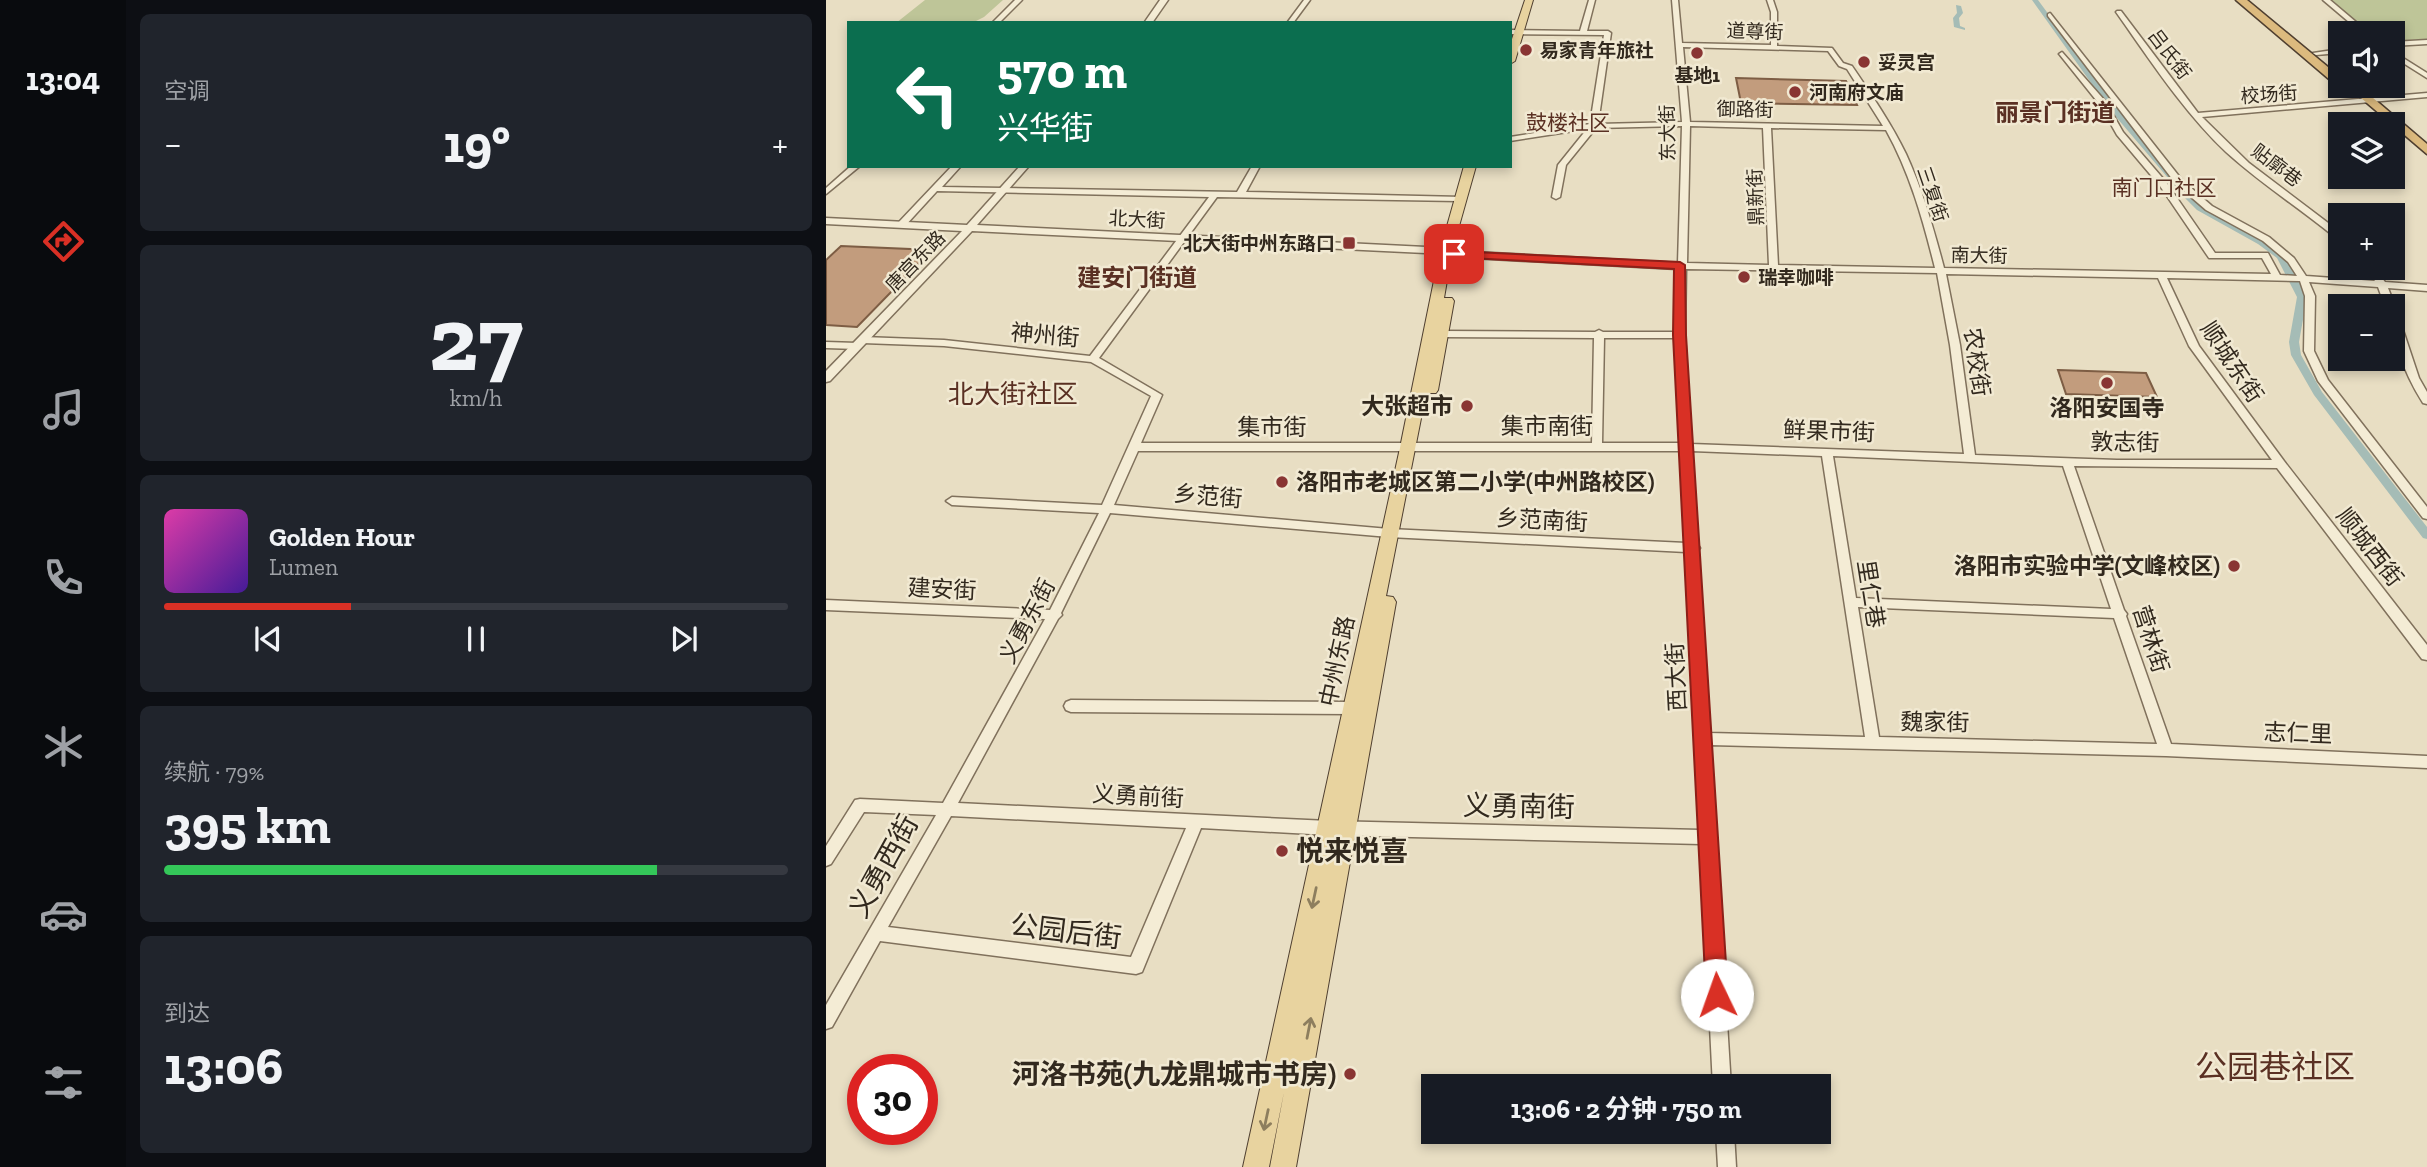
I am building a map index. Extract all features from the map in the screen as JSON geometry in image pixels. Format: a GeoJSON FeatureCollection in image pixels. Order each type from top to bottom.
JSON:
{"type":"FeatureCollection","features":[{"type":"Feature","properties":{"kind":"highway"},"geometry":{"type":"LineString","coordinates":[[2241,0],[2328,73]]}},
{"type":"Feature","properties":{"kind":"highway"},"geometry":{"type":"LineString","coordinates":[[2255,0],[2328,64]]}},
{"type":"Feature","properties":{"kind":"highway"},"geometry":{"type":"LineString","coordinates":[[2361,98],[2427,150]]}},
{"type":"Feature","properties":{"kind":"highway"},"geometry":{"type":"LineString","coordinates":[[2364,98],[2376,112]]}},
{"type":"Feature","properties":{"kind":"highway"},"geometry":{"type":"LineString","coordinates":[[2405,142],[2427,162]]}},
{"type":"Feature","properties":{"kind":"main road"},"geometry":{"type":"LineString","coordinates":[[1513,34],[1522,0]]}},
{"type":"Feature","properties":{"kind":"main road"},"geometry":{"type":"LineString","coordinates":[[1513,34],[1529,0]]}},
{"type":"Feature","properties":{"kind":"main road","name":"中州东路"},"geometry":{"type":"LineString","coordinates":[[1414,448],[1448,254],[1459,199],[1469,168]]}},
{"type":"Feature","properties":{"kind":"main road","name":"中州东路"},"geometry":{"type":"LineString","coordinates":[[1256,1167],[1337,829],[1352,708],[1443,334],[1448,254],[1477,168]]}},
{"type":"Feature","properties":{"kind":"main road","name":"中州东路"},"geometry":{"type":"LineString","coordinates":[[1283,1167],[1337,829],[1395,533]]}},
{"type":"Feature","properties":{"kind":"street"},"geometry":{"type":"LineString","coordinates":[[997,21],[1019,0]]}},
{"type":"Feature","properties":{"kind":"street"},"geometry":{"type":"LineString","coordinates":[[1149,21],[1164,0]]}},
{"type":"Feature","properties":{"kind":"street"},"geometry":{"type":"LineString","coordinates":[[1291,21],[1307,0]]}},
{"type":"Feature","properties":{"kind":"street"},"geometry":{"type":"LineString","coordinates":[[1583,33],[1592,0]]}},
{"type":"Feature","properties":{"kind":"street","name":"东大街"},"geometry":{"type":"LineString","coordinates":[[1675,0],[1686,124],[1680,265]]}},
{"type":"Feature","properties":{"kind":"street"},"geometry":{"type":"LineString","coordinates":[[1770,0],[1774,12],[1774,47]]}},
{"type":"Feature","properties":{"kind":"street"},"geometry":{"type":"LineString","coordinates":[[2326,0],[2351,21]]}},
{"type":"Feature","properties":{"kind":"street","name":"吕氏街"},"geometry":{"type":"LineString","coordinates":[[2119,12],[2197,115]]}},
{"type":"Feature","properties":{"kind":"street"},"geometry":{"type":"LineString","coordinates":[[2050,15],[2179,182],[2209,208],[2266,239],[2291,260],[2304,278],[2310,296],[2309,351],[2323,381],[2427,515]]}},
{"type":"Feature","properties":{"kind":"street"},"geometry":{"type":"LineString","coordinates":[[1513,34],[1608,33],[1595,123],[1562,165],[1556,197]]}},
{"type":"Feature","properties":{"kind":"street"},"geometry":{"type":"LineString","coordinates":[[2405,43],[2427,42]]}},
{"type":"Feature","properties":{"kind":"street","name":"道尊街"},"geometry":{"type":"LineString","coordinates":[[1679,45],[1830,49],[1841,65],[1850,67],[1888,128]]}},
{"type":"Feature","properties":{"kind":"street"},"geometry":{"type":"LineString","coordinates":[[2316,53],[2328,52]]}},
{"type":"Feature","properties":{"kind":"street"},"geometry":{"type":"LineString","coordinates":[[2062,54],[2103,104],[2120,133],[2163,184],[2212,256],[2265,255],[2277,277]]}},
{"type":"Feature","properties":{"kind":"street"},"geometry":{"type":"LineString","coordinates":[[2405,62],[2427,76]]}},
{"type":"Feature","properties":{"kind":"street","name":"校场街"},"geometry":{"type":"LineString","coordinates":[[2197,115],[2427,95]]}},
{"type":"Feature","properties":{"kind":"street","name":"贴廓巷"},"geometry":{"type":"LineString","coordinates":[[2197,115],[2244,164],[2328,227]]}},
{"type":"Feature","properties":{"kind":"street","name":"御路街"},"geometry":{"type":"LineString","coordinates":[[1512,139],[1595,123],[1888,128]]}},
{"type":"Feature","properties":{"kind":"street","name":"鼎新街"},"geometry":{"type":"LineString","coordinates":[[1767,125],[1774,268]]}},
{"type":"Feature","properties":{"kind":"street","name":"三复街"},"geometry":{"type":"LineString","coordinates":[[1888,128],[1907,165],[1943,272]]}},
{"type":"Feature","properties":{"kind":"street"},"geometry":{"type":"LineString","coordinates":[[826,192],[854,168]]}},
{"type":"Feature","properties":{"kind":"street"},"geometry":{"type":"LineString","coordinates":[[901,225],[955,168]]}},
{"type":"Feature","properties":{"kind":"street","name":"唐宫东路"},"geometry":{"type":"LineString","coordinates":[[826,377],[969,230],[1023,168]]}},
{"type":"Feature","properties":{"kind":"street"},"geometry":{"type":"LineString","coordinates":[[1240,195],[1255,168]]}},
{"type":"Feature","properties":{"kind":"street"},"geometry":{"type":"LineString","coordinates":[[936,189],[1459,199]]}},
{"type":"Feature","properties":{"kind":"street"},"geometry":{"type":"LineString","coordinates":[[1093,359],[1215,194]]}},
{"type":"Feature","properties":{"kind":"street","name":"北大街"},"geometry":{"type":"LineString","coordinates":[[826,223],[1448,254]]}},
{"type":"Feature","properties":{"kind":"street","name":"北大街"},"geometry":{"type":"LineString","coordinates":[[826,223],[969,230]]}},
{"type":"Feature","properties":{"kind":"street","name":"南大街"},"geometry":{"type":"LineString","coordinates":[[1448,254],[1774,268],[2277,277],[2427,288]]}},
{"type":"Feature","properties":{"kind":"street","name":"西大街"},"geometry":{"type":"LineString","coordinates":[[1680,265],[1680,335],[1721,1074]]}},
{"type":"Feature","properties":{"kind":"street","name":"农校街"},"geometry":{"type":"LineString","coordinates":[[1943,272],[1957,348],[1970,457]]}},
{"type":"Feature","properties":{"kind":"street","name":"顺城东街"},"geometry":{"type":"LineString","coordinates":[[2161,275],[2194,346],[2280,464]]}},
{"type":"Feature","properties":{"kind":"street"},"geometry":{"type":"LineString","coordinates":[[2378,280],[2385,294]]}},
{"type":"Feature","properties":{"kind":"street"},"geometry":{"type":"LineString","coordinates":[[1597,446],[1599,333]]}},
{"type":"Feature","properties":{"kind":"street"},"geometry":{"type":"LineString","coordinates":[[1443,334],[1680,335]]}},
{"type":"Feature","properties":{"kind":"street"},"geometry":{"type":"LineString","coordinates":[[826,345],[860,343]]}},
{"type":"Feature","properties":{"kind":"street","name":"神州街"},"geometry":{"type":"LineString","coordinates":[[860,343],[944,343],[1093,359],[1157,395],[1136,447]]}},
{"type":"Feature","properties":{"kind":"street"},"geometry":{"type":"LineString","coordinates":[[2405,351],[2414,378],[2427,401]]}},
{"type":"Feature","properties":{"kind":"street","name":"集市街"},"geometry":{"type":"LineString","coordinates":[[1136,447],[1414,448]]}},
{"type":"Feature","properties":{"kind":"street","name":"义勇东街"},"geometry":{"type":"LineString","coordinates":[[945,810],[1056,615],[1136,447]]}},
{"type":"Feature","properties":{"kind":"street","name":"集市南街"},"geometry":{"type":"LineString","coordinates":[[1414,448],[1686,447]]}},
{"type":"Feature","properties":{"kind":"street","name":"鲜果市街"},"geometry":{"type":"LineString","coordinates":[[1686,447],[1970,457]]}},
{"type":"Feature","properties":{"kind":"street","name":"里仁巷"},"geometry":{"type":"LineString","coordinates":[[1827,452],[1873,743]]}},
{"type":"Feature","properties":{"kind":"street","name":"敦志街"},"geometry":{"type":"LineString","coordinates":[[1970,457],[2067,462],[2280,464]]}},
{"type":"Feature","properties":{"kind":"street","name":"营林街"},"geometry":{"type":"LineString","coordinates":[[2067,462],[2122,614],[2166,750]]}},
{"type":"Feature","properties":{"kind":"street","name":"顺城西街"},"geometry":{"type":"LineString","coordinates":[[2280,464],[2427,655]]}},
{"type":"Feature","properties":{"kind":"street","name":"乡范街"},"geometry":{"type":"LineString","coordinates":[[952,501],[1108,509],[1395,533]]}},
{"type":"Feature","properties":{"kind":"street","name":"乡范南街"},"geometry":{"type":"LineString","coordinates":[[1395,533],[1693,548]]}},
{"type":"Feature","properties":{"kind":"street"},"geometry":{"type":"LineString","coordinates":[[1851,602],[2122,614]]}},
{"type":"Feature","properties":{"kind":"street","name":"建安街"},"geometry":{"type":"LineString","coordinates":[[826,605],[1056,615]]}},
{"type":"Feature","properties":{"kind":"street"},"geometry":{"type":"LineString","coordinates":[[1071,706],[1352,708]]}},
{"type":"Feature","properties":{"kind":"street","name":"魏家街"},"geometry":{"type":"LineString","coordinates":[[1703,739],[2166,750]]}},
{"type":"Feature","properties":{"kind":"street","name":"志仁里"},"geometry":{"type":"LineString","coordinates":[[2166,750],[2427,762]]}},
{"type":"Feature","properties":{"kind":"street","name":"义勇前街"},"geometry":{"type":"LineString","coordinates":[[826,859],[860,805],[1337,829]]}},
{"type":"Feature","properties":{"kind":"street","name":"义勇西街"},"geometry":{"type":"LineString","coordinates":[[826,1021],[945,810]]}},
{"type":"Feature","properties":{"kind":"street","name":"公园后街"},"geometry":{"type":"LineString","coordinates":[[876,933],[1136,966],[1196,822]]}},
{"type":"Feature","properties":{"kind":"street","name":"义勇南街"},"geometry":{"type":"LineString","coordinates":[[1337,829],[1708,837]]}},
{"type":"Feature","properties":{"kind":"street"},"geometry":{"type":"LineString","coordinates":[[1726,1144],[1727,1167]]}},
{"type":"Feature","properties":{"kind":"green space"},"geometry":{"type":"Polygon","coordinates":[[[925,0],[1003,0],[976,21],[899,21],[925,0]]]}},
{"type":"Feature","properties":{"kind":"green space"},"geometry":{"type":"Polygon","coordinates":[[[2331,0],[2427,0],[2427,39],[2405,40],[2405,21],[2355,21],[2331,0]]]}},
{"type":"Feature","properties":{"kind":"building","name":"河南府文庙"},"geometry":{"type":"Polygon","coordinates":[[[1736,78],[1846,81],[1857,105],[1741,103],[1736,78]]]}},
{"type":"Feature","properties":{"kind":"building"},"geometry":{"type":"Polygon","coordinates":[[[841,246],[932,250],[857,327],[826,325],[826,260],[841,246]]]}},
{"type":"Feature","properties":{"kind":"building","name":"洛阳安国寺"},"geometry":{"type":"Polygon","coordinates":[[[2058,370],[2146,373],[2157,397],[2066,394],[2058,370]]]}},
{"type":"Feature","properties":{"kind":"waterway"},"geometry":{"type":"LineString","coordinates":[[2035,0],[2114,109],[2188,196],[2200,208],[2261,242],[2280,256],[2302,297],[2294,342],[2296,355],[2318,393],[2427,535]]}},
{"type":"Feature","properties":{"kind":"waterway"},"geometry":{"type":"LineString","coordinates":[[1958,6],[1960,13],[1956,18],[1957,27],[1963,29]]}},
{"type":"Feature","properties":{"kind":"place","name":"易家青年旅社"},"geometry":{"type":"Point","coordinates":[1526,50]}},
{"type":"Feature","properties":{"kind":"place","name":"基地1"},"geometry":{"type":"Point","coordinates":[1697,53]}},
{"type":"Feature","properties":{"kind":"place","name":"妥灵宫"},"geometry":{"type":"Point","coordinates":[1864,62]}},
{"type":"Feature","properties":{"kind":"place","name":"河南府文庙"},"geometry":{"type":"Point","coordinates":[1795,92]}},
{"type":"Feature","properties":{"kind":"place","name":"北大街中州东路口"},"geometry":{"type":"Point","coordinates":[1349,243]}},
{"type":"Feature","properties":{"kind":"place","name":"瑞幸咖啡"},"geometry":{"type":"Point","coordinates":[1744,277]}},
{"type":"Feature","properties":{"kind":"place","name":"洛阳安国寺"},"geometry":{"type":"Point","coordinates":[2107,383]}},
{"type":"Feature","properties":{"kind":"place","name":"大张超市"},"geometry":{"type":"Point","coordinates":[1467,406]}},
{"type":"Feature","properties":{"kind":"place","name":"洛阳市老城区第二小学(中州路校区)"},"geometry":{"type":"Point","coordinates":[1282,482]}},
{"type":"Feature","properties":{"kind":"place","name":"洛阳市实验中学(文峰校区)"},"geometry":{"type":"Point","coordinates":[2234,566]}},
{"type":"Feature","properties":{"kind":"place","name":"悦来悦喜"},"geometry":{"type":"Point","coordinates":[1282,851]}},
{"type":"Feature","properties":{"kind":"place","name":"河洛书苑(九龙鼎城市书房)"},"geometry":{"type":"Point","coordinates":[1350,1074]}},
{"type":"Feature","properties":{"kind":"district","name":"丽景门街道"},"geometry":{"type":"Point","coordinates":[2055,113]}},
{"type":"Feature","properties":{"kind":"district","name":"鼓楼社区"},"geometry":{"type":"Point","coordinates":[1568,123]}},
{"type":"Feature","properties":{"kind":"district","name":"南门口社区"},"geometry":{"type":"Point","coordinates":[2164,188]}},
{"type":"Feature","properties":{"kind":"district","name":"建安门街道"},"geometry":{"type":"Point","coordinates":[1137,278]}},
{"type":"Feature","properties":{"kind":"district","name":"北大街社区"},"geometry":{"type":"Point","coordinates":[1013,394]}},
{"type":"Feature","properties":{"kind":"district","name":"公园巷社区"},"geometry":{"type":"Point","coordinates":[2275,1067]}},
{"type":"Feature","properties":{"kind":"route"},"geometry":{"type":"LineString","coordinates":[[1454,254],[1680,265],[1680,335],[1717,995]]}}]}
